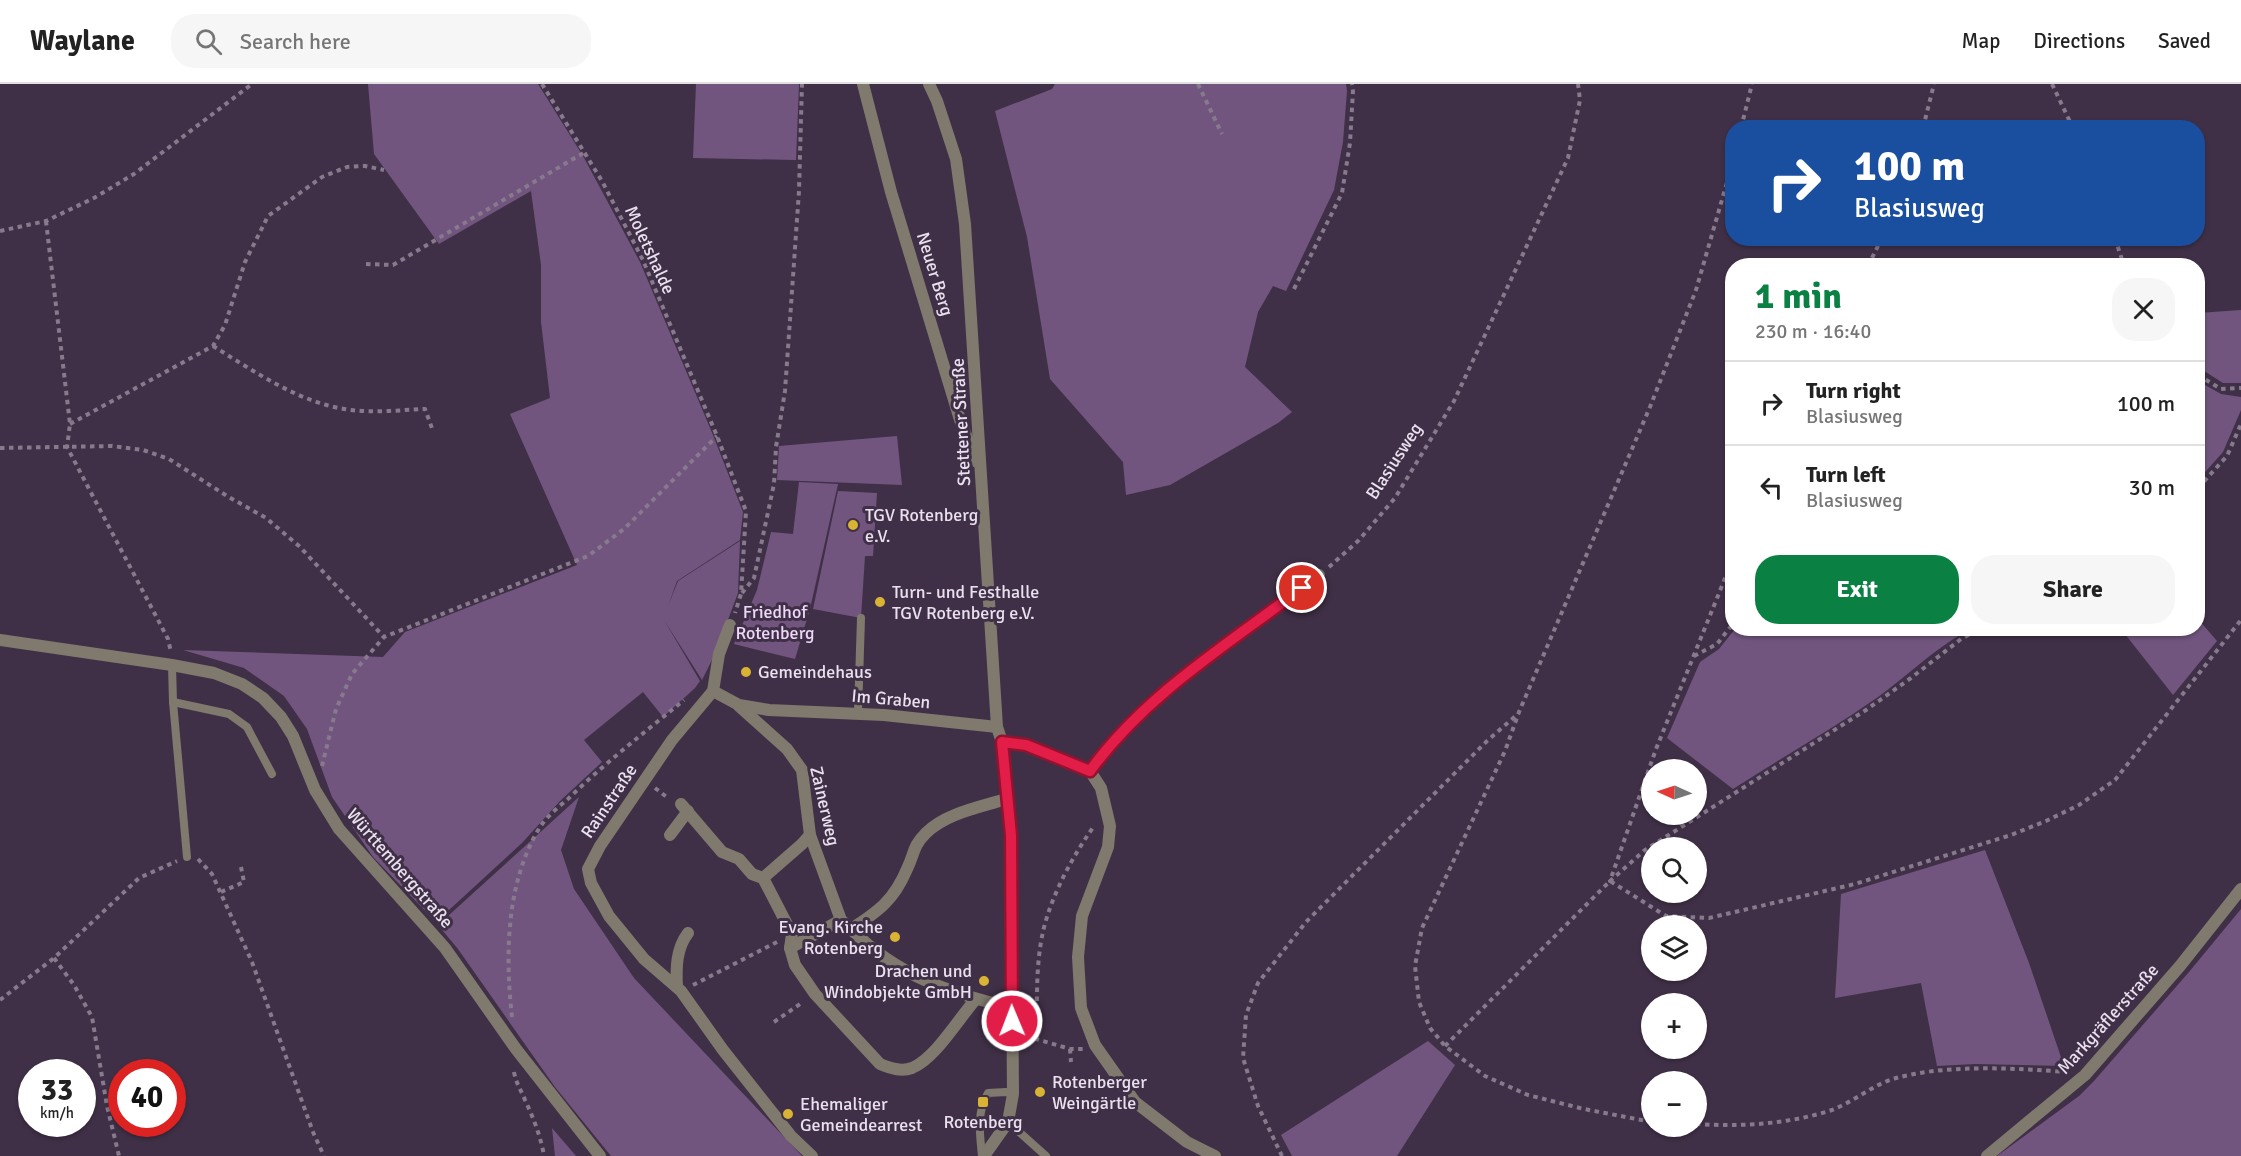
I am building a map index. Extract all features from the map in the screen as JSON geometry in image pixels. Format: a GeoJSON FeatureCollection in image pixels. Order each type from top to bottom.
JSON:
{"type":"FeatureCollection","features":[{"type":"Feature","properties":{"kind":"street","name":"Neuer Berg"},"geometry":{"type":"LineString","coordinates":[[863,84],[891,192],[954,401],[982,471]]}},
{"type":"Feature","properties":{"kind":"street","name":"Stettener Straße"},"geometry":{"type":"LineString","coordinates":[[929,84],[956,159],[965,224],[997,727],[1002,742],[1011,835],[1013,1094],[1008,1122]]}},
{"type":"Feature","properties":{"kind":"street"},"geometry":{"type":"LineString","coordinates":[[1090,771],[1105,751],[1162,693],[1319,575]]}},
{"type":"Feature","properties":{"kind":"street"},"geometry":{"type":"LineString","coordinates":[[713,691],[719,654],[730,625]]}},
{"type":"Feature","properties":{"kind":"street","name":"Württembergstraße"},"geometry":{"type":"LineString","coordinates":[[0,640],[214,673],[242,684],[263,698],[293,736],[315,790],[339,829],[445,948],[516,1049],[600,1156]]}},
{"type":"Feature","properties":{"kind":"street","name":"Im Graben"},"geometry":{"type":"LineString","coordinates":[[713,691],[739,705],[769,710],[858,713],[997,727]]}},
{"type":"Feature","properties":{"kind":"street","name":"Rainstraße"},"geometry":{"type":"LineString","coordinates":[[713,691],[672,740],[600,846],[588,869],[591,883],[609,916],[644,959],[679,989],[790,1136],[812,1156]]}},
{"type":"Feature","properties":{"kind":"street","name":"Zainerweg"},"geometry":{"type":"LineString","coordinates":[[739,705],[787,749],[802,770],[810,835],[841,920],[868,946],[891,963],[921,979],[976,999],[1012,1008]]}},
{"type":"Feature","properties":{"kind":"street"},"geometry":{"type":"LineString","coordinates":[[1002,742],[1033,748],[1090,771],[1101,788],[1110,826],[1108,847],[1082,916],[1078,957],[1080,1008],[1095,1045],[1136,1102],[1187,1142],[1215,1156]]}},
{"type":"Feature","properties":{"kind":"street"},"geometry":{"type":"LineString","coordinates":[[851,929],[880,911],[892,896],[908,868],[914,847],[928,831],[963,813],[1006,799]]}},
{"type":"Feature","properties":{"kind":"street"},"geometry":{"type":"LineString","coordinates":[[670,835],[685,808],[722,852],[739,859],[752,874],[763,878],[792,934],[790,948],[795,965],[815,994],[880,1064],[891,1069],[904,1070],[914,1067],[930,1055],[976,999]]}},
{"type":"Feature","properties":{"kind":"street"},"geometry":{"type":"LineString","coordinates":[[763,878],[810,835]]}},
{"type":"Feature","properties":{"kind":"street","name":"Markgräflerstraße"},"geometry":{"type":"LineString","coordinates":[[1987,1156],[2085,1075],[2180,966],[2241,889]]}},
{"type":"Feature","properties":{"kind":"street"},"geometry":{"type":"LineString","coordinates":[[790,948],[841,920]]}},
{"type":"Feature","properties":{"kind":"street"},"geometry":{"type":"LineString","coordinates":[[679,989],[678,956],[681,942],[688,933]]}},
{"type":"Feature","properties":{"kind":"street"},"geometry":{"type":"LineString","coordinates":[[983,1156],[1008,1122]]}},
{"type":"Feature","properties":{"kind":"lane"},"geometry":{"type":"LineString","coordinates":[[858,713],[861,618]]}},
{"type":"Feature","properties":{"kind":"lane"},"geometry":{"type":"LineString","coordinates":[[172,665],[173,702],[187,857]]}},
{"type":"Feature","properties":{"kind":"lane"},"geometry":{"type":"LineString","coordinates":[[173,702],[229,714],[247,727],[272,774]]}},
{"type":"Feature","properties":{"kind":"lane"},"geometry":{"type":"LineString","coordinates":[[983,1156],[979,1119],[983,1102],[988,1093],[1013,1094]]}},
{"type":"Feature","properties":{"kind":"lane"},"geometry":{"type":"LineString","coordinates":[[1008,1122],[1046,1156]]}},
{"type":"Feature","properties":{"kind":"path"},"geometry":{"type":"LineString","coordinates":[[0,231],[46,221],[94,198],[134,174],[252,84]]}},
{"type":"Feature","properties":{"kind":"path","name":"Moletshalde"},"geometry":{"type":"LineString","coordinates":[[542,84],[602,181],[643,260],[717,436],[746,511],[741,594]]}},
{"type":"Feature","properties":{"kind":"path"},"geometry":{"type":"LineString","coordinates":[[730,625],[741,594],[754,578],[772,495],[776,447],[785,391],[799,191],[802,84]]}},
{"type":"Feature","properties":{"kind":"path"},"geometry":{"type":"LineString","coordinates":[[1198,84],[1222,134]]}},
{"type":"Feature","properties":{"kind":"path"},"geometry":{"type":"LineString","coordinates":[[1294,289],[1342,194],[1350,143],[1352,84]]}},
{"type":"Feature","properties":{"kind":"path","name":"Blasiusweg"},"geometry":{"type":"LineString","coordinates":[[1319,575],[1359,540],[1395,498],[1454,401],[1568,158],[1580,100],[1578,84]]}},
{"type":"Feature","properties":{"kind":"path"},"geometry":{"type":"LineString","coordinates":[[1744,120],[1752,84]]}},
{"type":"Feature","properties":{"kind":"path"},"geometry":{"type":"LineString","coordinates":[[1925,120],[1934,84]]}},
{"type":"Feature","properties":{"kind":"path"},"geometry":{"type":"LineString","coordinates":[[2052,84],[2069,120]]}},
{"type":"Feature","properties":{"kind":"path"},"geometry":{"type":"LineString","coordinates":[[366,264],[393,265],[585,152]]}},
{"type":"Feature","properties":{"kind":"path"},"geometry":{"type":"LineString","coordinates":[[70,424],[213,346],[225,325],[245,262],[268,216],[322,177],[347,167],[365,166],[384,170]]}},
{"type":"Feature","properties":{"kind":"path"},"geometry":{"type":"LineString","coordinates":[[1641,1120],[1528,1095],[1485,1076],[1445,1046],[1430,1028],[1419,1002],[1415,966],[1422,928],[1505,751],[1650,407],[1696,290],[1725,189]]}},
{"type":"Feature","properties":{"kind":"path"},"geometry":{"type":"LineString","coordinates":[[46,221],[70,424],[67,447],[168,639],[172,665]]}},
{"type":"Feature","properties":{"kind":"path"},"geometry":{"type":"LineString","coordinates":[[213,346],[289,390],[322,404],[351,410],[425,409],[433,431]]}},
{"type":"Feature","properties":{"kind":"path"},"geometry":{"type":"LineString","coordinates":[[2205,379],[2222,388],[2241,388]]}},
{"type":"Feature","properties":{"kind":"path"},"geometry":{"type":"LineString","coordinates":[[2205,480],[2227,456],[2241,424]]}},
{"type":"Feature","properties":{"kind":"path"},"geometry":{"type":"LineString","coordinates":[[315,790],[336,709],[352,674],[384,637],[588,556],[624,529],[717,436]]}},
{"type":"Feature","properties":{"kind":"path"},"geometry":{"type":"LineString","coordinates":[[0,448],[111,446],[143,450],[169,459],[266,518],[283,532],[299,546],[384,637]]}},
{"type":"Feature","properties":{"kind":"path"},"geometry":{"type":"LineString","coordinates":[[1610,881],[1656,749],[1725,578]]}},
{"type":"Feature","properties":{"kind":"path"},"geometry":{"type":"LineString","coordinates":[[1610,881],[1666,916],[1709,918],[1855,884],[2010,835],[2046,821],[2079,806],[2115,780],[2241,620]]}},
{"type":"Feature","properties":{"kind":"path"},"geometry":{"type":"LineString","coordinates":[[1692,656],[1717,644],[1725,634]]}},
{"type":"Feature","properties":{"kind":"path"},"geometry":{"type":"LineString","coordinates":[[1445,1046],[1610,881],[1645,850],[1866,710],[1967,636]]}},
{"type":"Feature","properties":{"kind":"path"},"geometry":{"type":"LineString","coordinates":[[544,1156],[542,1145],[516,1082],[513,1066],[516,1049],[508,984],[516,883],[541,824],[596,773],[687,697]]}},
{"type":"Feature","properties":{"kind":"path"},"geometry":{"type":"LineString","coordinates":[[1282,1156],[1258,1106],[1244,1058],[1246,1015],[1258,983],[1305,922],[1479,749],[1520,712]]}},
{"type":"Feature","properties":{"kind":"path"},"geometry":{"type":"LineString","coordinates":[[1095,1045],[1082,1049],[1070,1049],[1037,1038],[1041,944],[1046,918],[1056,893],[1080,845],[1107,810]]}},
{"type":"Feature","properties":{"kind":"path"},"geometry":{"type":"LineString","coordinates":[[0,1000],[54,958],[139,878],[187,857],[196,858],[204,863],[212,874],[252,962],[313,1132],[324,1156]]}},
{"type":"Feature","properties":{"kind":"path"},"geometry":{"type":"LineString","coordinates":[[220,892],[244,882],[241,867]]}},
{"type":"Feature","properties":{"kind":"path"},"geometry":{"type":"LineString","coordinates":[[679,989],[792,934]]}},
{"type":"Feature","properties":{"kind":"path"},"geometry":{"type":"LineString","coordinates":[[54,958],[74,985],[92,1017],[107,1106],[119,1156]]}},
{"type":"Feature","properties":{"kind":"path"},"geometry":{"type":"LineString","coordinates":[[774,1022],[815,994]]}},
{"type":"Feature","properties":{"kind":"path"},"geometry":{"type":"LineString","coordinates":[[1070,1049],[1071,1062]]}},
{"type":"Feature","properties":{"kind":"path"},"geometry":{"type":"LineString","coordinates":[[1707,1124],[1753,1125],[1792,1120],[1833,1109],[1890,1079],[1919,1072],[1975,1069],[2085,1075]]}},
{"type":"Feature","properties":{"kind":"green space"},"geometry":{"type":"Polygon","coordinates":[[[368,84],[538,84],[583,156],[640,262],[743,512],[740,540],[677,581],[668,606],[678,581],[740,541],[738,593],[716,652],[702,680],[664,620],[700,681],[695,688],[663,717],[643,692],[584,740],[602,762],[560,801],[522,843],[436,922],[373,857],[332,797],[307,729],[284,696],[244,668],[183,650],[383,657],[405,632],[577,565],[510,414],[550,398],[541,322],[541,265],[531,191],[439,244],[374,154],[368,84]]]}},
{"type":"Feature","properties":{"kind":"green space"},"geometry":{"type":"Polygon","coordinates":[[[696,84],[799,84],[796,160],[693,158],[696,84]]]}},
{"type":"Feature","properties":{"kind":"green space"},"geometry":{"type":"Polygon","coordinates":[[[1055,84],[1346,84],[1343,142],[1334,190],[1286,291],[1273,286],[1258,312],[1245,367],[1292,412],[1278,423],[1170,485],[1126,495],[1123,462],[1050,379],[1027,237],[995,111],[1052,89],[1055,84]]]}},
{"type":"Feature","properties":{"kind":"green space"},"geometry":{"type":"Polygon","coordinates":[[[2241,310],[2241,383],[2223,383],[2205,371],[2205,313],[2241,310]]]}},
{"type":"Feature","properties":{"kind":"green space"},"geometry":{"type":"Polygon","coordinates":[[[2205,385],[2221,394],[2241,397],[2241,410],[2223,452],[2205,472],[2205,385]]]}},
{"type":"Feature","properties":{"kind":"green space"},"geometry":{"type":"Polygon","coordinates":[[[897,436],[902,485],[777,480],[779,446],[897,436]]]}},
{"type":"Feature","properties":{"kind":"green space","name":"Friedhof Rotenberg"},"geometry":{"type":"Polygon","coordinates":[[[799,482],[838,484],[810,609],[795,659],[734,644],[757,590],[771,532],[793,534],[799,482]]]}},
{"type":"Feature","properties":{"kind":"green space","name":"TGV Rotenberg e.V."},"geometry":{"type":"Polygon","coordinates":[[[838,491],[877,493],[873,556],[865,556],[861,618],[813,609],[838,491]]]}},
{"type":"Feature","properties":{"kind":"green space"},"geometry":{"type":"Polygon","coordinates":[[[2205,627],[2217,641],[2173,695],[2127,636],[2205,636],[2205,627]]]}},
{"type":"Feature","properties":{"kind":"green space"},"geometry":{"type":"Polygon","coordinates":[[[1729,636],[1958,636],[1860,709],[1733,789],[1707,769],[1707,759],[1694,759],[1667,738],[1700,662],[1719,649],[1729,636]]]}},
{"type":"Feature","properties":{"kind":"green space"},"geometry":{"type":"Polygon","coordinates":[[[579,797],[561,850],[574,889],[634,978],[802,1156],[611,1156],[555,1087],[458,949],[438,925],[579,797]]]}},
{"type":"Feature","properties":{"kind":"green space"},"geometry":{"type":"Polygon","coordinates":[[[1985,850],[2029,963],[2064,1066],[1975,1064],[1937,1066],[1921,983],[1835,998],[1841,894],[1985,850]]]}},
{"type":"Feature","properties":{"kind":"green space"},"geometry":{"type":"Polygon","coordinates":[[[2241,909],[2241,1156],[1997,1156],[2079,1096],[2094,1081],[2241,909]]]}},
{"type":"Feature","properties":{"kind":"green space"},"geometry":{"type":"Polygon","coordinates":[[[1428,1041],[1455,1065],[1397,1156],[1292,1156],[1281,1135],[1428,1041]]]}},
{"type":"Feature","properties":{"kind":"green space"},"geometry":{"type":"Polygon","coordinates":[[[552,1128],[576,1156],[555,1156],[552,1128]]]}},
{"type":"Feature","properties":{"kind":"place","name":"TGV Rotenberg e.V."},"geometry":{"type":"Point","coordinates":[853,525]}},
{"type":"Feature","properties":{"kind":"place","name":"Turn- und Festhalle TGV Rotenberg e.V."},"geometry":{"type":"Point","coordinates":[880,602]}},
{"type":"Feature","properties":{"kind":"place","name":"Gemeindehaus"},"geometry":{"type":"Point","coordinates":[746,672]}},
{"type":"Feature","properties":{"kind":"place","name":"Evang. Kirche Rotenberg"},"geometry":{"type":"Point","coordinates":[895,937]}},
{"type":"Feature","properties":{"kind":"place","name":"Drachen und Windobjekte GmbH"},"geometry":{"type":"Point","coordinates":[984,981]}},
{"type":"Feature","properties":{"kind":"place","name":"Rotenberger Weingärtle"},"geometry":{"type":"Point","coordinates":[1040,1092]}},
{"type":"Feature","properties":{"kind":"place","name":"Rotenberg"},"geometry":{"type":"Point","coordinates":[983,1102]}},
{"type":"Feature","properties":{"kind":"place","name":"Ehemaliger Gemeindearrest"},"geometry":{"type":"Point","coordinates":[788,1114]}},
{"type":"Feature","properties":{"kind":"route"},"geometry":{"type":"LineString","coordinates":[[1012,1021],[1011,835],[1002,742],[1026,745],[1090,771],[1105,751],[1162,693],[1302,588]]}}]}
